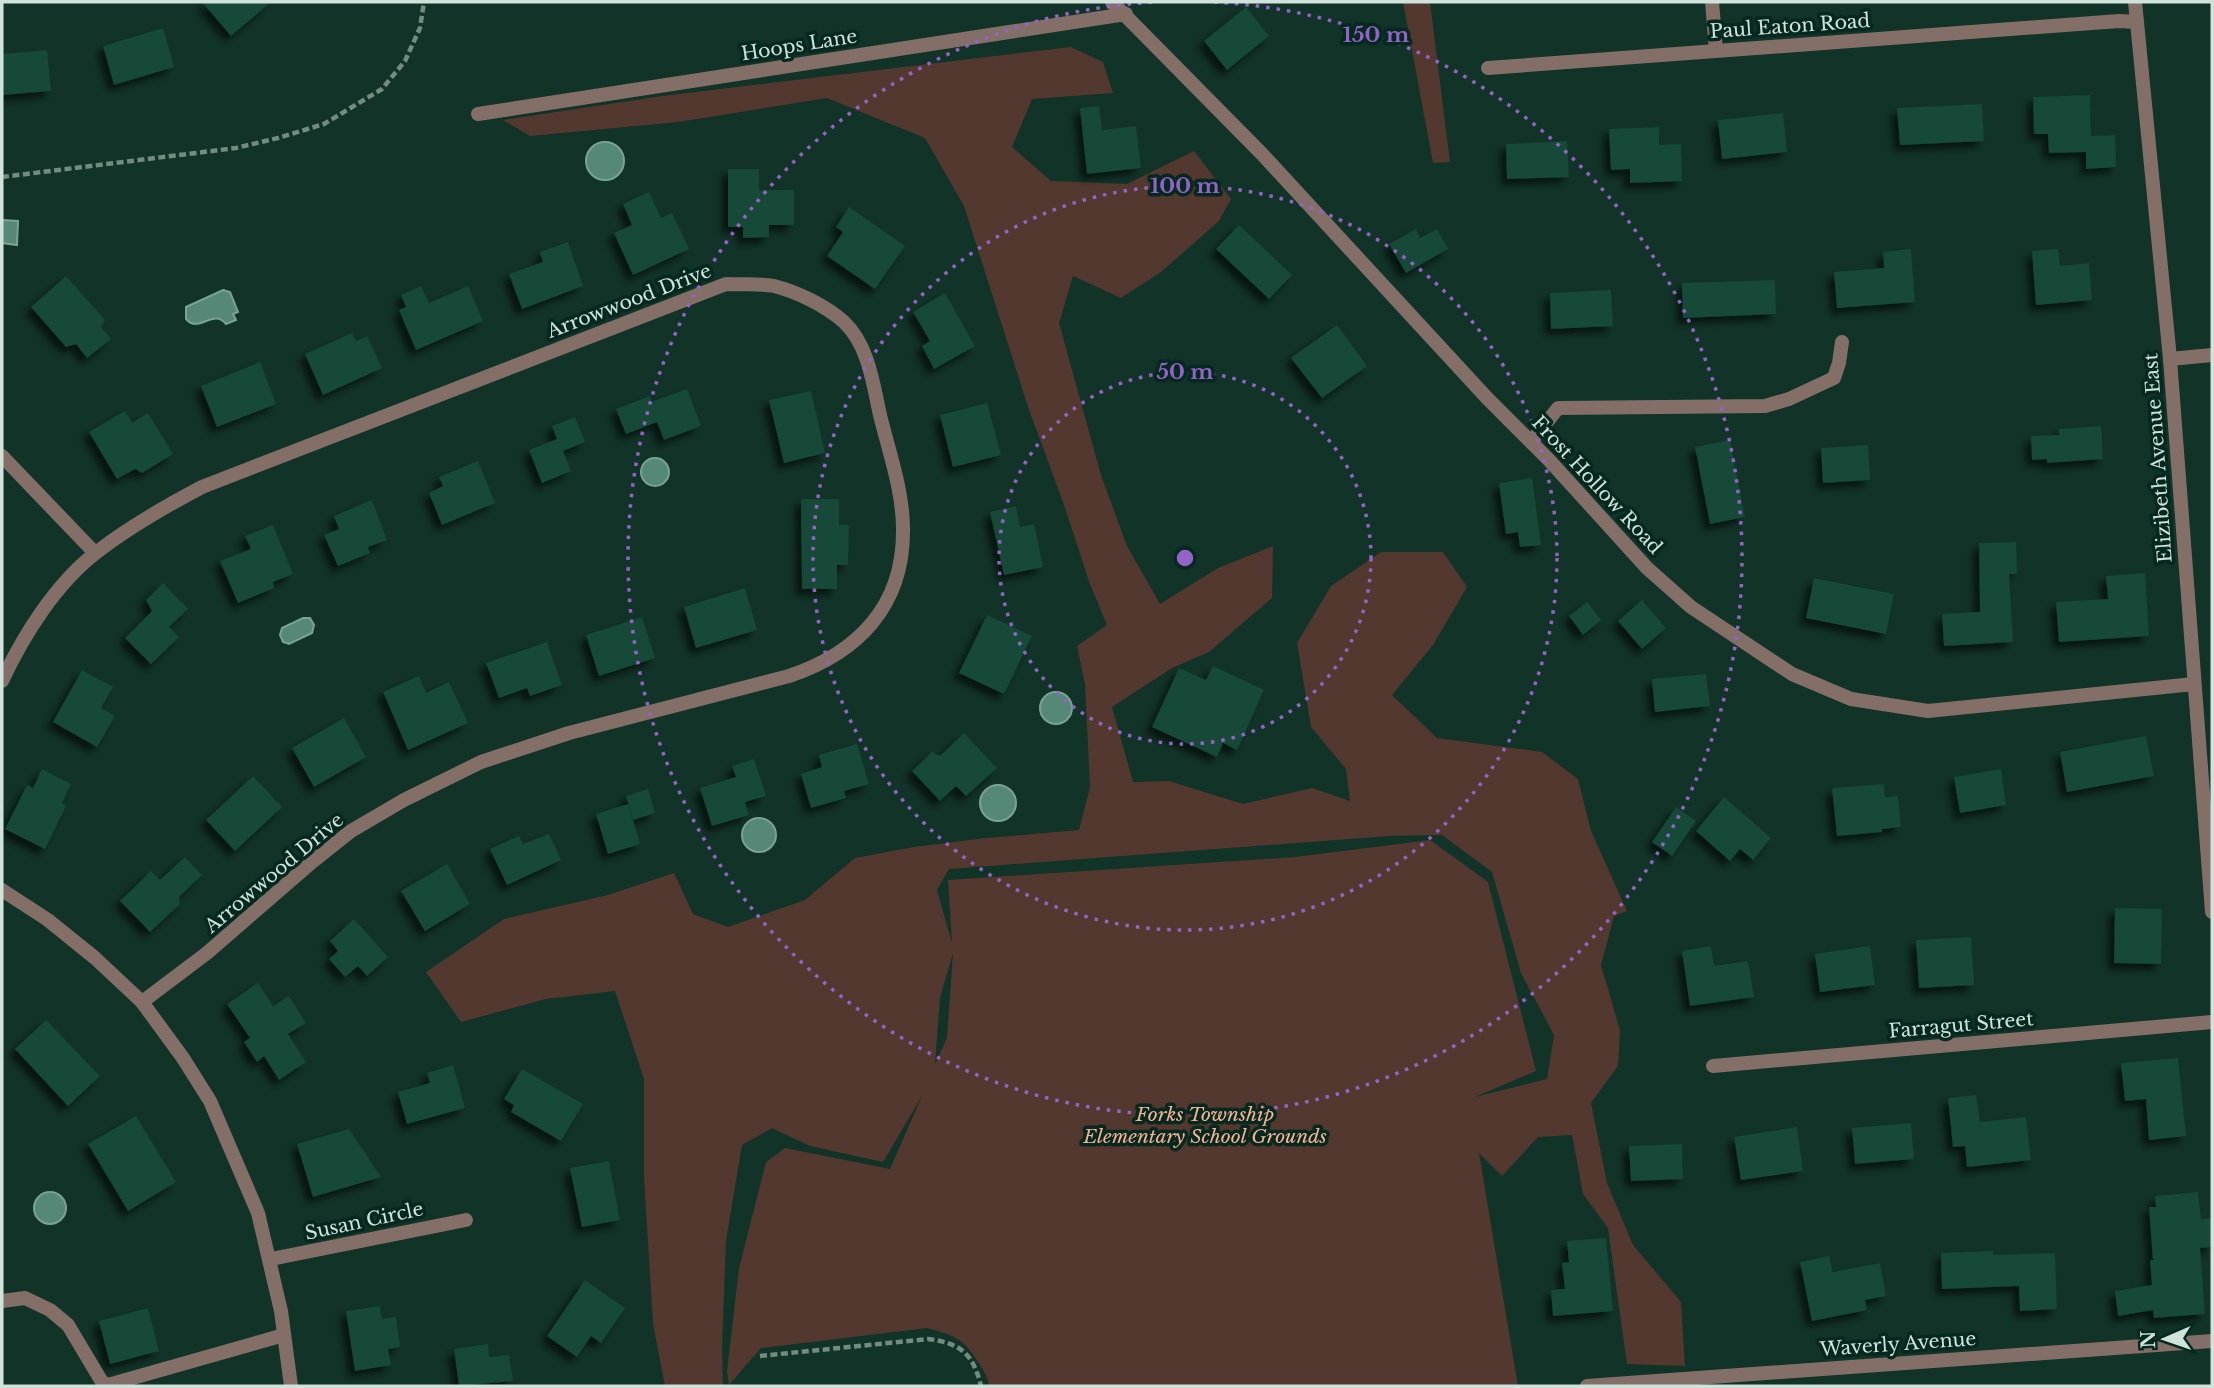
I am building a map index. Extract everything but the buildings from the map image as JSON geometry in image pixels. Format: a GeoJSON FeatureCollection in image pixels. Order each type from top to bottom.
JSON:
{"type":"FeatureCollection","features":[{"type":"Feature","properties":{"kind":"street","name":"Frost Hollow Road"},"geometry":{"type":"LineString","coordinates":[[1112,2],[1262,154],[1647,568],[1691,607],[1793,674],[1851,699],[1928,711],[2194,684]]}},
{"type":"Feature","properties":{"kind":"street"},"geometry":{"type":"LineString","coordinates":[[1712,2],[1716,50]]}},
{"type":"Feature","properties":{"kind":"street","name":"Elizibeth Avenue East"},"geometry":{"type":"LineString","coordinates":[[2135,2],[2171,359],[2212,912]]}},
{"type":"Feature","properties":{"kind":"street","name":"Hoops Lane"},"geometry":{"type":"LineString","coordinates":[[478,114],[1126,14]]}},
{"type":"Feature","properties":{"kind":"street","name":"Paul Eaton Road"},"geometry":{"type":"LineString","coordinates":[[1488,68],[2119,21],[2137,23]]}},
{"type":"Feature","properties":{"kind":"street","name":"Arrowwood Drive"},"geometry":{"type":"LineString","coordinates":[[2,681],[20,643],[64,584],[95,553],[164,506],[202,487],[726,284],[778,287],[818,304],[845,323],[863,351],[873,376],[903,529],[898,577],[890,600],[868,628],[820,666],[569,733],[481,762],[437,784],[351,831],[207,953],[142,1002]]}},
{"type":"Feature","properties":{"kind":"street"},"geometry":{"type":"LineString","coordinates":[[1531,442],[1558,408],[1765,406],[1790,398],[1834,378],[1842,342]]}},
{"type":"Feature","properties":{"kind":"street"},"geometry":{"type":"LineString","coordinates":[[2171,359],[2212,355]]}},
{"type":"Feature","properties":{"kind":"street"},"geometry":{"type":"LineString","coordinates":[[2,456],[95,553]]}},
{"type":"Feature","properties":{"kind":"street"},"geometry":{"type":"LineString","coordinates":[[2,890],[48,920],[95,958],[142,1002],[210,1101],[258,1213],[271,1259],[290,1386]]}},
{"type":"Feature","properties":{"kind":"street","name":"Farragut Street"},"geometry":{"type":"LineString","coordinates":[[1713,1066],[2212,1022]]}},
{"type":"Feature","properties":{"kind":"street","name":"Susan Circle"},"geometry":{"type":"LineString","coordinates":[[271,1259],[466,1220]]}},
{"type":"Feature","properties":{"kind":"street"},"geometry":{"type":"LineString","coordinates":[[2,1301],[25,1298],[50,1310],[68,1325],[102,1382],[108,1385],[284,1335]]}},
{"type":"Feature","properties":{"kind":"street","name":"Waverly Avenue"},"geometry":{"type":"LineString","coordinates":[[1587,1386],[2212,1341]]}},
{"type":"Feature","properties":{"kind":"path"},"geometry":{"type":"LineString","coordinates":[[2,177],[236,148],[324,124],[382,89],[405,61],[420,28],[424,2]]}},
{"type":"Feature","properties":{"kind":"path"},"geometry":{"type":"LineString","coordinates":[[760,1356],[928,1339],[948,1341],[971,1359],[981,1386]]}},
{"type":"Feature","properties":{"kind":"green space"},"geometry":{"type":"Polygon","coordinates":[[[1403,2],[1430,2],[1450,162],[1433,163],[1403,2]]]}},
{"type":"Feature","properties":{"kind":"green space","name":"Forks Township Elementary School Grounds"},"geometry":{"type":"Polygon","coordinates":[[[1071,47],[1103,62],[1113,93],[1032,99],[1012,147],[1051,181],[1127,184],[1194,151],[1231,199],[1219,221],[1161,272],[1121,298],[1073,276],[1059,323],[1101,475],[1127,546],[1160,604],[1218,568],[1273,546],[1272,598],[1209,652],[1172,668],[1112,707],[1133,782],[1169,781],[1243,804],[1312,788],[1350,801],[1346,769],[1311,727],[1297,643],[1331,586],[1381,552],[1443,552],[1467,587],[1433,645],[1392,695],[1437,738],[1542,752],[1578,779],[1591,831],[1627,911],[1614,916],[1601,965],[1620,1030],[1618,1066],[1591,1103],[1607,1183],[1633,1245],[1681,1302],[1685,1366],[1627,1364],[1608,1228],[1583,1194],[1572,1135],[1538,1137],[1502,1176],[1479,1153],[1518,1386],[989,1386],[983,1371],[964,1344],[953,1336],[927,1328],[761,1348],[729,1385],[727,1371],[739,1268],[766,1162],[785,1148],[890,1169],[922,1096],[883,1162],[810,1146],[772,1128],[742,1145],[726,1241],[723,1386],[665,1386],[653,1324],[644,1178],[644,1079],[615,991],[546,999],[461,1022],[426,972],[504,919],[608,895],[674,873],[693,914],[728,927],[805,900],[855,858],[986,838],[1079,830],[1090,787],[1085,684],[1077,646],[1107,625],[1028,407],[964,206],[925,138],[827,98],[678,122],[530,136],[503,120],[662,96],[1071,47]],[[1442,835],[1389,836],[949,869],[937,890],[952,943],[948,880],[1295,857],[1430,840],[1488,882],[1536,1071],[1475,1097],[1547,1079],[1554,1035],[1521,973],[1492,872],[1442,835]],[[953,953],[940,998],[935,1064],[947,1038],[953,953]]]}},
{"type":"Feature","properties":{"kind":"shaded area"},"geometry":{"type":"Polygon","coordinates":[[[605,142],[618,148],[624,161],[618,174],[605,180],[592,174],[586,161],[592,148],[605,142]]]}},
{"type":"Feature","properties":{"kind":"shaded area"},"geometry":{"type":"Polygon","coordinates":[[[2,220],[18,221],[17,245],[2,243],[2,220]]]}},
{"type":"Feature","properties":{"kind":"shaded area"},"geometry":{"type":"Polygon","coordinates":[[[223,290],[230,292],[238,312],[233,314],[236,320],[226,324],[221,320],[211,319],[196,324],[186,319],[186,307],[223,290]]]}},
{"type":"Feature","properties":{"kind":"shaded area"},"geometry":{"type":"Polygon","coordinates":[[[655,458],[665,462],[669,472],[665,482],[655,486],[645,482],[641,472],[645,462],[655,458]]]}},
{"type":"Feature","properties":{"kind":"shaded area"},"geometry":{"type":"Polygon","coordinates":[[[303,618],[310,618],[314,625],[312,633],[289,644],[283,642],[280,635],[282,628],[303,618]]]}},
{"type":"Feature","properties":{"kind":"shaded area"},"geometry":{"type":"Polygon","coordinates":[[[1056,692],[1068,696],[1072,708],[1068,720],[1056,724],[1044,720],[1040,708],[1044,696],[1056,692]]]}},
{"type":"Feature","properties":{"kind":"shaded area"},"geometry":{"type":"Polygon","coordinates":[[[998,785],[1011,790],[1016,803],[1011,816],[998,821],[985,816],[980,803],[985,790],[998,785]]]}},
{"type":"Feature","properties":{"kind":"shaded area"},"geometry":{"type":"Polygon","coordinates":[[[759,818],[771,823],[776,835],[771,847],[759,852],[747,847],[742,835],[747,823],[759,818]]]}},
{"type":"Feature","properties":{"kind":"shaded area"},"geometry":{"type":"Polygon","coordinates":[[[50,1192],[61,1197],[66,1208],[61,1219],[50,1224],[39,1219],[34,1208],[39,1197],[50,1192]]]}}]}
